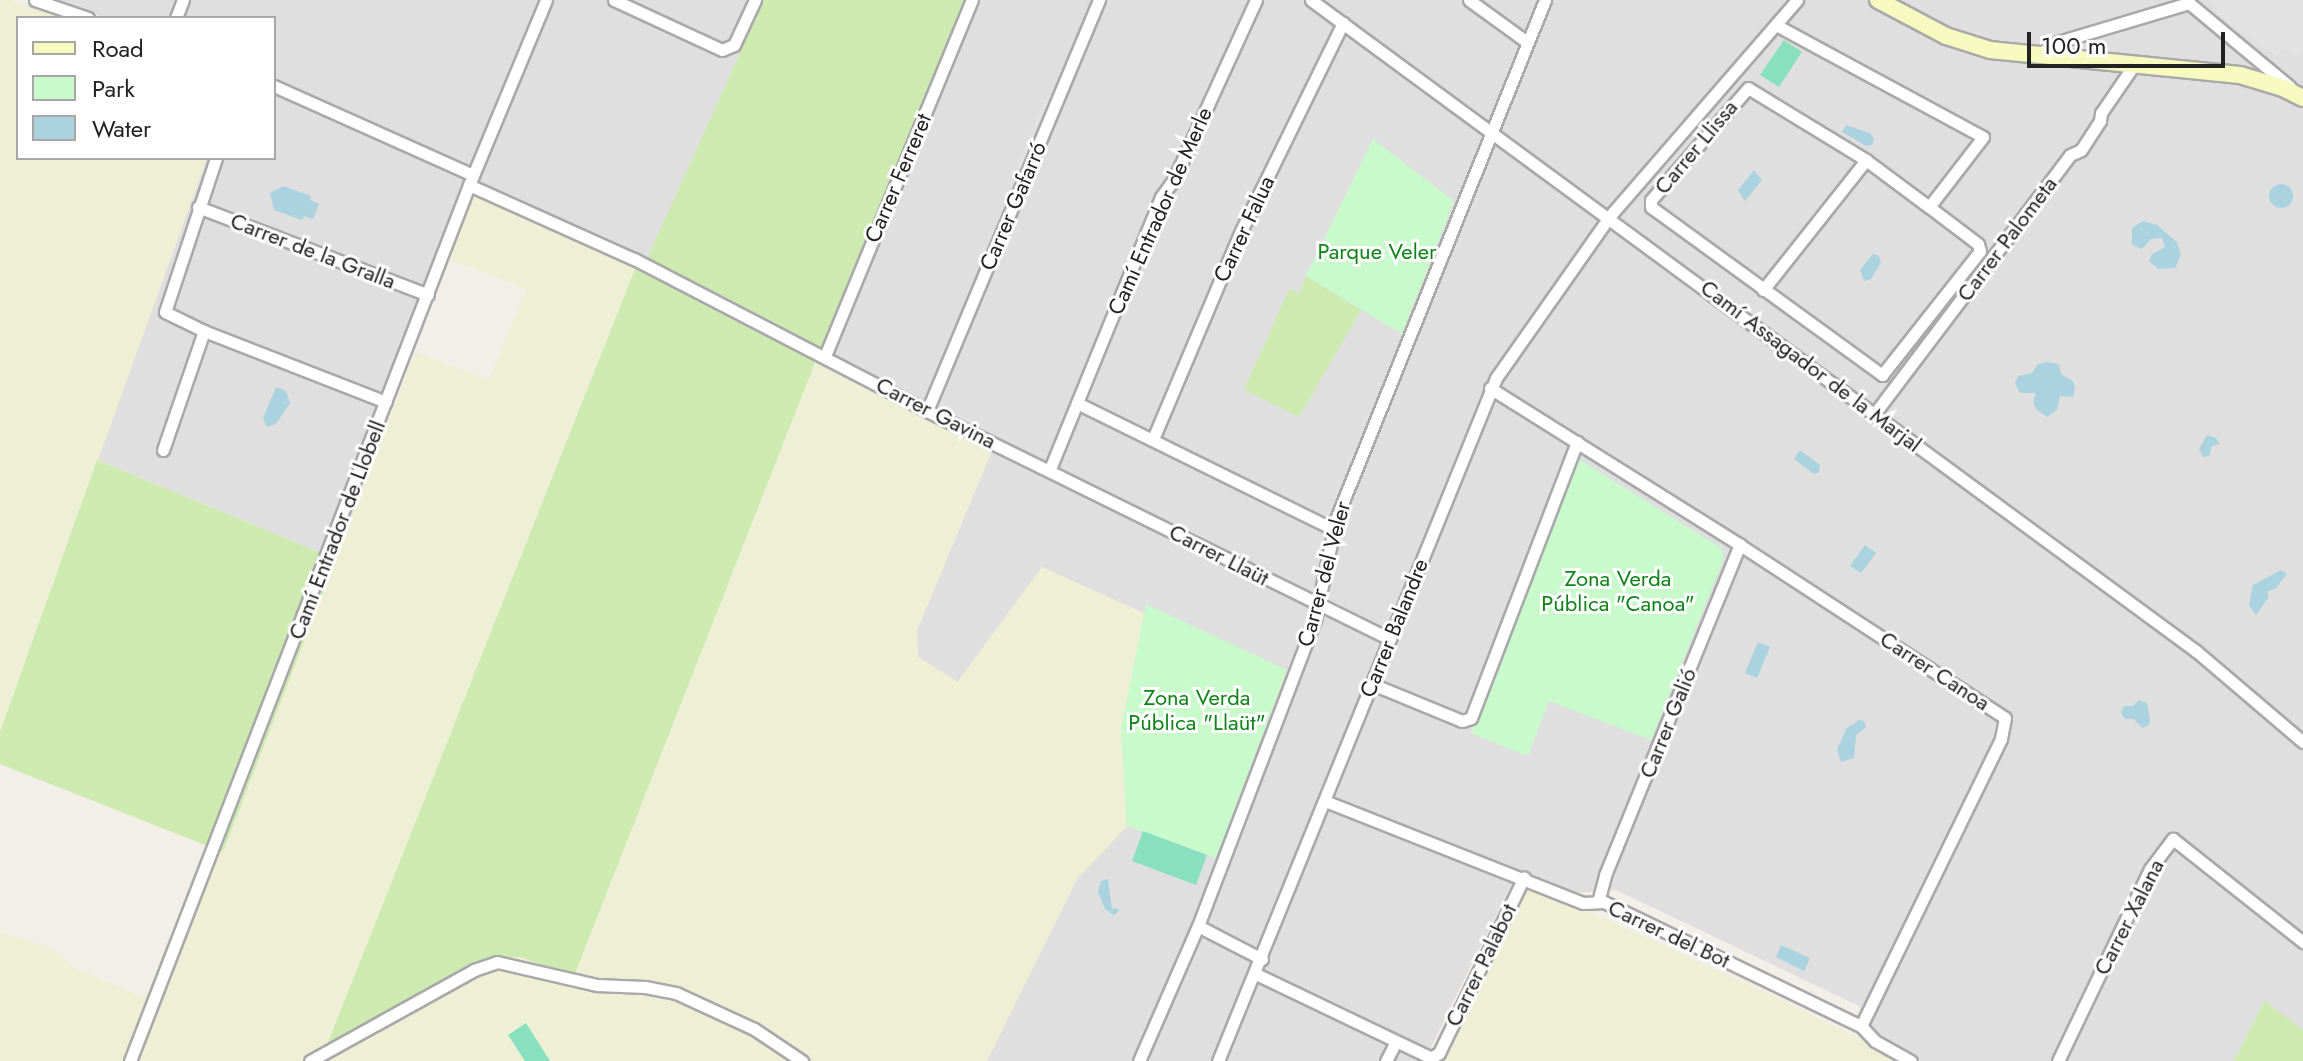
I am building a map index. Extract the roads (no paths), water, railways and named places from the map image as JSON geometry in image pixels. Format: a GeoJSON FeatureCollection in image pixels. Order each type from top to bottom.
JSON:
{"type":"FeatureCollection","features":[{"type":"Feature","properties":{"kind":"main road"},"geometry":{"type":"LineString","coordinates":[[1878,0],[1959,41],[1990,50],[2034,57],[2240,75],[2283,88],[2303,98]]}},
{"type":"Feature","properties":{"kind":"street"},"geometry":{"type":"LineString","coordinates":[[35,0],[82,16]]}},
{"type":"Feature","properties":{"kind":"street","name":"Camí Entrador de Llobell"},"geometry":{"type":"LineString","coordinates":[[130,1061],[471,180],[546,0]]}},
{"type":"Feature","properties":{"kind":"street"},"geometry":{"type":"LineString","coordinates":[[614,0],[716,49],[734,45],[755,0]]}},
{"type":"Feature","properties":{"kind":"street","name":"Carrer Ferreret"},"geometry":{"type":"LineString","coordinates":[[825,356],[972,0]]}},
{"type":"Feature","properties":{"kind":"street","name":"Carrer Gafarró"},"geometry":{"type":"LineString","coordinates":[[927,411],[1099,0]]}},
{"type":"Feature","properties":{"kind":"street","name":"Camí Entrador de Merle"},"geometry":{"type":"LineString","coordinates":[[1050,469],[1161,197],[1174,179],[1256,0]]}},
{"type":"Feature","properties":{"kind":"street","name":"Camí Assagador de la Marjal"},"geometry":{"type":"LineString","coordinates":[[1311,0],[2215,666],[2303,742]]}},
{"type":"Feature","properties":{"kind":"street"},"geometry":{"type":"LineString","coordinates":[[1469,0],[1527,42]]}},
{"type":"Feature","properties":{"kind":"street","name":"Carrer del Veler"},"geometry":{"type":"LineString","coordinates":[[1139,1061],[1198,926],[1318,605],[1333,529],[1545,0]]}},
{"type":"Feature","properties":{"kind":"street","name":"Carrer Balandre"},"geometry":{"type":"LineString","coordinates":[[1218,1061],[1256,974],[1490,388],[1609,217],[1797,0]]}},
{"type":"Feature","properties":{"kind":"street"},"geometry":{"type":"LineString","coordinates":[[2034,57],[2058,42],[2192,2],[2303,98]]}},
{"type":"Feature","properties":{"kind":"street","name":"Carrer Falua"},"geometry":{"type":"LineString","coordinates":[[1153,439],[1241,231],[1343,23]]}},
{"type":"Feature","properties":{"kind":"street"},"geometry":{"type":"LineString","coordinates":[[1776,25],[1983,137],[1929,207]]}},
{"type":"Feature","properties":{"kind":"street","name":"Carrer Palometa"},"geometry":{"type":"LineString","coordinates":[[1875,413],[2070,155],[2081,150],[2100,121],[2101,113],[2134,65]]}},
{"type":"Feature","properties":{"kind":"street","name":"Carrer Gavina"},"geometry":{"type":"LineString","coordinates":[[276,87],[634,259],[927,411],[1050,469]]}},
{"type":"Feature","properties":{"kind":"street","name":"Carrer Llissa"},"geometry":{"type":"LineString","coordinates":[[1748,88],[1866,160],[1929,207],[1978,244],[1980,251],[1886,374],[1879,375],[1651,207],[1651,200],[1748,88]]}},
{"type":"Feature","properties":{"kind":"street"},"geometry":{"type":"LineString","coordinates":[[215,160],[165,305],[170,316],[386,402]]}},
{"type":"Feature","properties":{"kind":"street"},"geometry":{"type":"LineString","coordinates":[[1763,290],[1866,160]]}},
{"type":"Feature","properties":{"kind":"street","name":"Carrer de la Gralla"},"geometry":{"type":"LineString","coordinates":[[198,207],[428,295]]}},
{"type":"Feature","properties":{"kind":"street"},"geometry":{"type":"LineString","coordinates":[[163,450],[204,331]]}},
{"type":"Feature","properties":{"kind":"street","name":"Carrer Canoa"},"geometry":{"type":"LineString","coordinates":[[1490,388],[2002,714],[2006,721],[2001,739],[1861,1026]]}},
{"type":"Feature","properties":{"kind":"street"},"geometry":{"type":"LineString","coordinates":[[1077,403],[1333,529]]}},
{"type":"Feature","properties":{"kind":"street"},"geometry":{"type":"LineString","coordinates":[[1372,684],[1462,721],[1471,718],[1577,442]]}},
{"type":"Feature","properties":{"kind":"street","name":"Carrer Llaüt"},"geometry":{"type":"LineString","coordinates":[[1050,469],[1390,639]]}},
{"type":"Feature","properties":{"kind":"street","name":"Carrer Galió"},"geometry":{"type":"LineString","coordinates":[[1598,902],[1605,875],[1740,545]]}},
{"type":"Feature","properties":{"kind":"street","name":"Carrer del Bot"},"geometry":{"type":"LineString","coordinates":[[1325,801],[1524,877],[1583,903],[1598,902],[1861,1026],[1875,1041],[1911,1061]]}},
{"type":"Feature","properties":{"kind":"street","name":"Carrer Xalana"},"geometry":{"type":"LineString","coordinates":[[2058,1061],[2150,869],[2173,839],[2303,942]]}},
{"type":"Feature","properties":{"kind":"street","name":"Carrer Palabot"},"geometry":{"type":"LineString","coordinates":[[1256,974],[1431,1058],[1439,1053],[1524,877]]}},
{"type":"Feature","properties":{"kind":"street"},"geometry":{"type":"LineString","coordinates":[[1198,926],[1262,959]]}},
{"type":"Feature","properties":{"kind":"street"},"geometry":{"type":"LineString","coordinates":[[310,1061],[474,970],[497,962],[597,985],[645,987],[676,993],[754,1029],[802,1061]]}},
{"type":"Feature","properties":{"kind":"street"},"geometry":{"type":"LineString","coordinates":[[1386,1061],[1396,1041]]}},
{"type":"Feature","properties":{"kind":"water"},"geometry":{"type":"Polygon","coordinates":[[[1846,125],[1870,133],[1874,139],[1872,145],[1866,146],[1842,132],[1846,125]]]}},
{"type":"Feature","properties":{"kind":"water"},"geometry":{"type":"Polygon","coordinates":[[[1754,170],[1762,180],[1745,201],[1738,190],[1754,170]]]}},
{"type":"Feature","properties":{"kind":"water"},"geometry":{"type":"Polygon","coordinates":[[[2281,184],[2290,187],[2293,196],[2290,205],[2281,208],[2272,205],[2269,196],[2272,187],[2281,184]]]}},
{"type":"Feature","properties":{"kind":"water"},"geometry":{"type":"Polygon","coordinates":[[[284,186],[311,196],[310,200],[319,204],[313,219],[304,216],[302,220],[274,210],[270,193],[284,186]]]}},
{"type":"Feature","properties":{"kind":"water"},"geometry":{"type":"Polygon","coordinates":[[[2143,221],[2157,225],[2177,242],[2181,255],[2175,268],[2158,269],[2149,261],[2152,254],[2165,247],[2162,238],[2151,239],[2142,249],[2132,245],[2132,228],[2143,221]]]}},
{"type":"Feature","properties":{"kind":"water"},"geometry":{"type":"Polygon","coordinates":[[[1873,254],[1879,256],[1881,263],[1871,279],[1864,281],[1860,270],[1873,254]]]}},
{"type":"Feature","properties":{"kind":"water"},"geometry":{"type":"Polygon","coordinates":[[[2038,364],[2059,364],[2061,374],[2073,381],[2075,388],[2073,397],[2060,396],[2057,410],[2047,417],[2036,409],[2033,402],[2036,393],[2020,393],[2015,383],[2018,376],[2032,373],[2038,364]]]}},
{"type":"Feature","properties":{"kind":"water"},"geometry":{"type":"Polygon","coordinates":[[[276,387],[286,391],[290,403],[276,424],[267,427],[263,418],[276,387]]]}},
{"type":"Feature","properties":{"kind":"water"},"geometry":{"type":"Polygon","coordinates":[[[2207,435],[2216,438],[2220,444],[2212,446],[2209,456],[2203,457],[2199,449],[2207,435]]]}},
{"type":"Feature","properties":{"kind":"water"},"geometry":{"type":"Polygon","coordinates":[[[1800,450],[1820,465],[1819,472],[1814,474],[1794,459],[1800,450]]]}},
{"type":"Feature","properties":{"kind":"water"},"geometry":{"type":"Polygon","coordinates":[[[1865,545],[1876,553],[1861,573],[1850,566],[1865,545]]]}},
{"type":"Feature","properties":{"kind":"water"},"geometry":{"type":"Polygon","coordinates":[[[2281,570],[2287,574],[2275,589],[2268,591],[2268,598],[2256,615],[2249,605],[2253,585],[2281,570]]]}},
{"type":"Feature","properties":{"kind":"water"},"geometry":{"type":"Polygon","coordinates":[[[1758,642],[1770,647],[1757,678],[1745,673],[1758,642]]]}},
{"type":"Feature","properties":{"kind":"water"},"geometry":{"type":"Polygon","coordinates":[[[2139,700],[2147,703],[2150,719],[2149,725],[2142,728],[2134,719],[2125,719],[2121,713],[2124,706],[2133,706],[2139,700]]]}},
{"type":"Feature","properties":{"kind":"water"},"geometry":{"type":"Polygon","coordinates":[[[1859,720],[1864,721],[1866,727],[1856,735],[1854,758],[1841,762],[1837,750],[1846,729],[1859,720]]]}},
{"type":"Feature","properties":{"kind":"water"},"geometry":{"type":"Polygon","coordinates":[[[1108,879],[1112,909],[1119,911],[1114,915],[1105,909],[1098,892],[1101,881],[1108,879]]]}},
{"type":"Feature","properties":{"kind":"water"},"geometry":{"type":"Polygon","coordinates":[[[1781,945],[1810,958],[1804,971],[1776,957],[1781,945]]]}},
{"type":"Feature","properties":{"kind":"park label","name":"Parque Veler"},"geometry":{"type":"Point","coordinates":[1377,252]}},
{"type":"Feature","properties":{"kind":"park label","name":"Zona Verda Pública \"Canoa\""},"geometry":{"type":"Point","coordinates":[1618,590]}},
{"type":"Feature","properties":{"kind":"park label","name":"Zona Verda Pública \"Llaüt\""},"geometry":{"type":"Point","coordinates":[1197,710]}}]}
